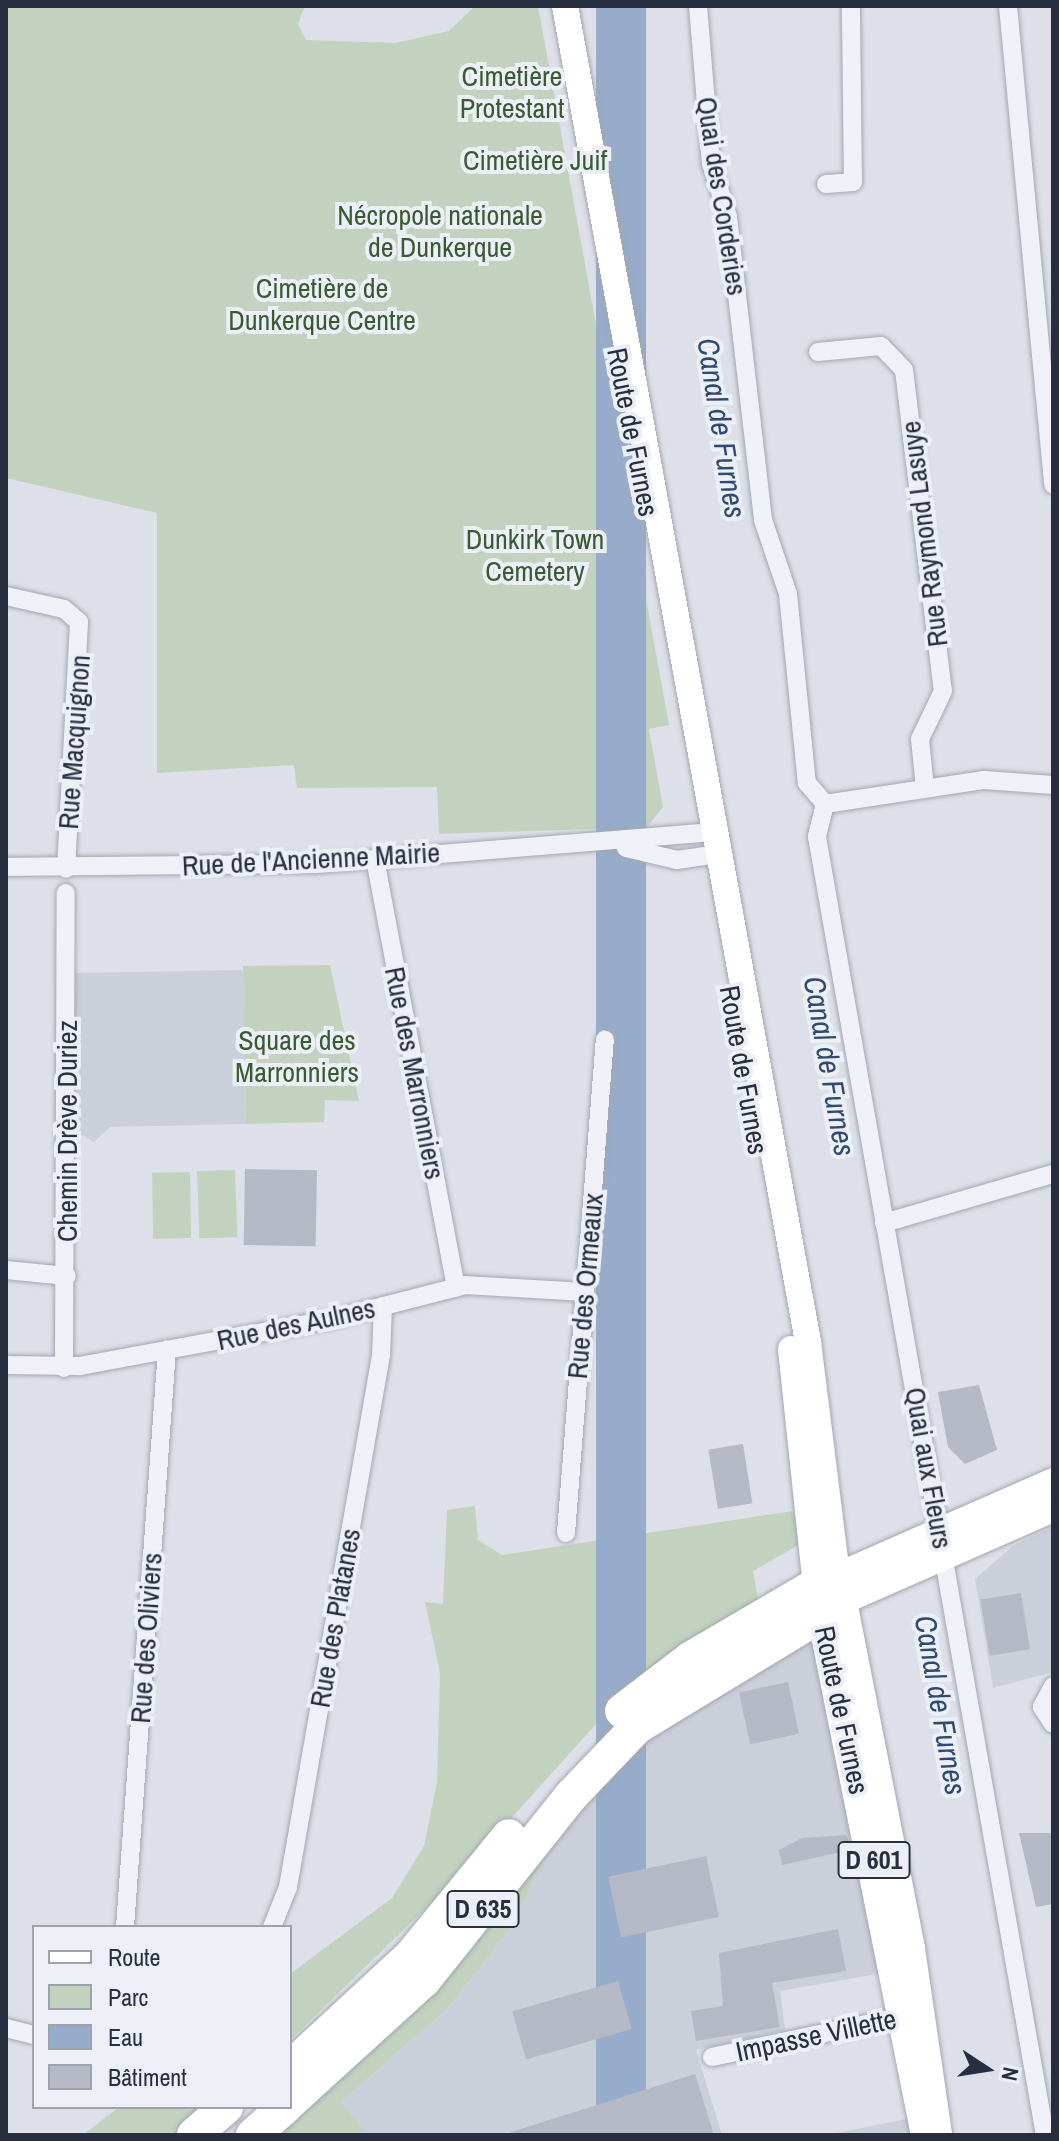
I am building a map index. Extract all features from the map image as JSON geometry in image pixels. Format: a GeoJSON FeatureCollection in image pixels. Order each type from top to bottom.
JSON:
{"type":"FeatureCollection","features":[{"type":"Feature","properties":{"kind":"highway","name":"D 635"},"geometry":{"type":"LineString","coordinates":[[292,2100],[413,1991],[578,1787],[664,1706],[837,1590]]}},
{"type":"Feature","properties":{"kind":"highway","name":"D 635"},"geometry":{"type":"LineString","coordinates":[[292,2066],[377,1991],[460,1899],[548,1788],[626,1708],[698,1654],[837,1590]]}},
{"type":"Feature","properties":{"kind":"highway"},"geometry":{"type":"LineString","coordinates":[[292,2048],[460,1899]]}},
{"type":"Feature","properties":{"kind":"highway"},"geometry":{"type":"LineString","coordinates":[[194,2135],[224,2109]]}},
{"type":"Feature","properties":{"kind":"highway"},"geometry":{"type":"LineString","coordinates":[[215,2135],[244,2109]]}},
{"type":"Feature","properties":{"kind":"highway"},"geometry":{"type":"LineString","coordinates":[[253,2135],[283,2109]]}},
{"type":"Feature","properties":{"kind":"main road","name":"Route de Furnes"},"geometry":{"type":"LineString","coordinates":[[554,6],[710,844]]}},
{"type":"Feature","properties":{"kind":"main road","name":"Route de Furnes"},"geometry":{"type":"LineString","coordinates":[[565,6],[710,844],[784,1302],[937,2135]]}},
{"type":"Feature","properties":{"kind":"main road","name":"D 635"},"geometry":{"type":"LineString","coordinates":[[837,1590],[932,1547],[1053,1481]]}},
{"type":"Feature","properties":{"kind":"main road","name":"D 635"},"geometry":{"type":"LineString","coordinates":[[932,1547],[1053,1509]]}},
{"type":"Feature","properties":{"kind":"main road","name":"Route de Furnes"},"geometry":{"type":"LineString","coordinates":[[913,2014],[926,2135]]}},
{"type":"Feature","properties":{"kind":"street","name":"Quai des Corderies"},"geometry":{"type":"LineString","coordinates":[[698,6],[711,163],[728,217],[763,520],[788,594],[807,783],[825,804]]}},
{"type":"Feature","properties":{"kind":"street"},"geometry":{"type":"LineString","coordinates":[[826,184],[853,182],[851,6]]}},
{"type":"Feature","properties":{"kind":"street"},"geometry":{"type":"LineString","coordinates":[[1008,6],[1053,485]]}},
{"type":"Feature","properties":{"kind":"street","name":"Rue Raymond Lasuye"},"geometry":{"type":"LineString","coordinates":[[818,352],[881,346],[904,370],[943,691],[920,739],[925,788]]}},
{"type":"Feature","properties":{"kind":"street","name":"Rue Macquignon"},"geometry":{"type":"LineString","coordinates":[[6,596],[76,615],[81,632],[66,869]]}},
{"type":"Feature","properties":{"kind":"street"},"geometry":{"type":"LineString","coordinates":[[825,804],[996,779],[1053,785]]}},
{"type":"Feature","properties":{"kind":"street","name":"Quai aux Fleurs"},"geometry":{"type":"LineString","coordinates":[[825,804],[817,837],[884,1223],[932,1547],[1047,2105],[1045,2135]]}},
{"type":"Feature","properties":{"kind":"street","name":"Rue de l'Ancienne Mairie"},"geometry":{"type":"LineString","coordinates":[[6,865],[66,869],[375,859],[595,846],[710,844]]}},
{"type":"Feature","properties":{"kind":"street","name":"Rue des Marronniers"},"geometry":{"type":"LineString","coordinates":[[375,859],[456,1287]]}},
{"type":"Feature","properties":{"kind":"street","name":"Chemin Drève Duriez"},"geometry":{"type":"LineString","coordinates":[[64,1368],[67,1276],[66,893]]}},
{"type":"Feature","properties":{"kind":"street","name":"Rue des Ormeaux"},"geometry":{"type":"LineString","coordinates":[[566,1533],[605,1040]]}},
{"type":"Feature","properties":{"kind":"street"},"geometry":{"type":"LineString","coordinates":[[884,1223],[1053,1174]]}},
{"type":"Feature","properties":{"kind":"street"},"geometry":{"type":"LineString","coordinates":[[6,1270],[67,1276]]}},
{"type":"Feature","properties":{"kind":"street","name":"Rue des Aulnes"},"geometry":{"type":"LineString","coordinates":[[6,1365],[64,1368],[383,1306],[456,1287],[585,1292]]}},
{"type":"Feature","properties":{"kind":"street","name":"Rue des Platanes"},"geometry":{"type":"LineString","coordinates":[[273,1925],[288,1887],[382,1347],[383,1306]]}},
{"type":"Feature","properties":{"kind":"street","name":"Rue des Oliviers"},"geometry":{"type":"LineString","coordinates":[[125,1925],[167,1350]]}},
{"type":"Feature","properties":{"kind":"street"},"geometry":{"type":"LineString","coordinates":[[1053,1686],[1042,1707],[1053,1724]]}},
{"type":"Feature","properties":{"kind":"street","name":"Impasse Villette"},"geometry":{"type":"LineString","coordinates":[[712,2057],[913,2014]]}},
{"type":"Feature","properties":{"kind":"street"},"geometry":{"type":"LineString","coordinates":[[6,2028],[32,2034]]}},
{"type":"Feature","properties":{"kind":"shaded area"},"geometry":{"type":"Polygon","coordinates":[[[243,970],[246,1124],[110,1127],[94,1142],[74,1131],[73,973],[243,970]]]}},
{"type":"Feature","properties":{"kind":"shaded area"},"geometry":{"type":"Polygon","coordinates":[[[1053,1527],[1053,1672],[993,1688],[975,1579],[1014,1545],[1053,1527]]]}},
{"type":"Feature","properties":{"kind":"shaded area"},"geometry":{"type":"Polygon","coordinates":[[[799,1637],[819,1646],[883,1973],[780,1991],[785,2030],[696,2050],[722,2135],[369,2135],[341,2102],[447,2009],[510,1929],[570,1807],[628,1748],[799,1637]]]}},
{"type":"Feature","properties":{"kind":"shaded area"},"geometry":{"type":"Polygon","coordinates":[[[911,2118],[914,2135],[827,2135],[911,2118]]]}},
{"type":"Feature","properties":{"kind":"green space","name":"Cimetière de Dunkerque Centre"},"geometry":{"type":"Polygon","coordinates":[[[6,6],[305,6],[298,24],[306,40],[395,43],[449,31],[475,6],[538,6],[669,725],[649,729],[663,807],[647,827],[439,834],[437,787],[297,788],[294,765],[157,773],[157,513],[6,478],[6,6]]]}},
{"type":"Feature","properties":{"kind":"green space","name":"Square des Marronniers"},"geometry":{"type":"Polygon","coordinates":[[[330,965],[359,1101],[325,1100],[324,1122],[246,1124],[243,966],[330,965]]]}},
{"type":"Feature","properties":{"kind":"green space"},"geometry":{"type":"Polygon","coordinates":[[[235,1170],[237,1237],[199,1238],[197,1171],[235,1170]]]}},
{"type":"Feature","properties":{"kind":"green space"},"geometry":{"type":"Polygon","coordinates":[[[190,1172],[191,1238],[153,1239],[152,1173],[190,1172]]]}},
{"type":"Feature","properties":{"kind":"green space"},"geometry":{"type":"Polygon","coordinates":[[[475,1506],[478,1540],[502,1555],[793,1511],[802,1543],[753,1571],[759,1604],[633,1683],[461,1874],[292,2038],[292,1973],[392,1898],[424,1846],[437,1782],[440,1673],[425,1602],[443,1604],[447,1510],[475,1506]]]}},
{"type":"Feature","properties":{"kind":"green space"},"geometry":{"type":"Polygon","coordinates":[[[570,1807],[510,1929],[447,2009],[341,2102],[369,2135],[281,2135],[471,1950],[570,1807]]]}},
{"type":"Feature","properties":{"kind":"green space"},"geometry":{"type":"Polygon","coordinates":[[[116,2109],[210,2109],[180,2135],[83,2135],[116,2109]]]}},
{"type":"Feature","properties":{"kind":"water"},"geometry":{"type":"Polygon","coordinates":[[[596,6],[646,6],[646,2135],[596,2135],[596,6]]]}},
{"type":"Feature","properties":{"kind":"pier"},"geometry":{"type":"Polygon","coordinates":[[[899,1491],[901,1504],[858,1521],[855,1507],[899,1491]]]}},
{"type":"Feature","properties":{"kind":"building"},"geometry":{"type":"Polygon","coordinates":[[[245,1169],[317,1170],[316,1246],[244,1245],[245,1169]]]}},
{"type":"Feature","properties":{"kind":"building"},"geometry":{"type":"Polygon","coordinates":[[[979,1385],[997,1450],[965,1464],[948,1447],[938,1392],[979,1385]]]}},
{"type":"Feature","properties":{"kind":"building"},"geometry":{"type":"Polygon","coordinates":[[[743,1444],[752,1503],[718,1509],[708,1449],[743,1444]]]}},
{"type":"Feature","properties":{"kind":"building"},"geometry":{"type":"Polygon","coordinates":[[[1021,1593],[1030,1649],[989,1656],[981,1599],[1021,1593]]]}},
{"type":"Feature","properties":{"kind":"building"},"geometry":{"type":"Polygon","coordinates":[[[788,1682],[799,1734],[750,1744],[739,1692],[788,1682]]]}},
{"type":"Feature","properties":{"kind":"building"},"geometry":{"type":"Polygon","coordinates":[[[1019,1833],[1051,1833],[1053,1904],[1036,1907],[1019,1833]]]}},
{"type":"Feature","properties":{"kind":"building"},"geometry":{"type":"Polygon","coordinates":[[[847,1835],[850,1850],[782,1865],[779,1850],[802,1838],[847,1835]]]}},
{"type":"Feature","properties":{"kind":"building"},"geometry":{"type":"Polygon","coordinates":[[[706,1856],[719,1917],[621,1937],[608,1877],[706,1856]]]}},
{"type":"Feature","properties":{"kind":"building"},"geometry":{"type":"Polygon","coordinates":[[[838,1929],[846,1971],[772,1983],[780,2027],[696,2041],[691,2011],[723,2006],[719,1953],[838,1929]]]}},
{"type":"Feature","properties":{"kind":"building"},"geometry":{"type":"Polygon","coordinates":[[[618,1981],[632,2029],[526,2059],[512,2011],[618,1981]]]}},
{"type":"Feature","properties":{"kind":"building"},"geometry":{"type":"Polygon","coordinates":[[[695,2074],[714,2135],[512,2135],[511,2132],[695,2074]]]}},
{"type":"Feature","properties":{"kind":"park label","name":"Cimetière Protestant"},"geometry":{"type":"Point","coordinates":[512,92]}},
{"type":"Feature","properties":{"kind":"park label","name":"Cimetière Juif"},"geometry":{"type":"Point","coordinates":[535,160]}},
{"type":"Feature","properties":{"kind":"park label","name":"Nécropole nationale de Dunkerque"},"geometry":{"type":"Point","coordinates":[440,231]}},
{"type":"Feature","properties":{"kind":"park label","name":"Dunkirk Town Cemetery"},"geometry":{"type":"Point","coordinates":[535,555]}},
{"type":"Feature","properties":{"kind":"water label","name":"Canal de Furnes"},"geometry":{"type":"Point","coordinates":[722,428]}},
{"type":"Feature","properties":{"kind":"water label","name":"Canal de Furnes"},"geometry":{"type":"Point","coordinates":[830,1066]}},
{"type":"Feature","properties":{"kind":"water label","name":"Canal de Furnes"},"geometry":{"type":"Point","coordinates":[941,1705]}}]}
